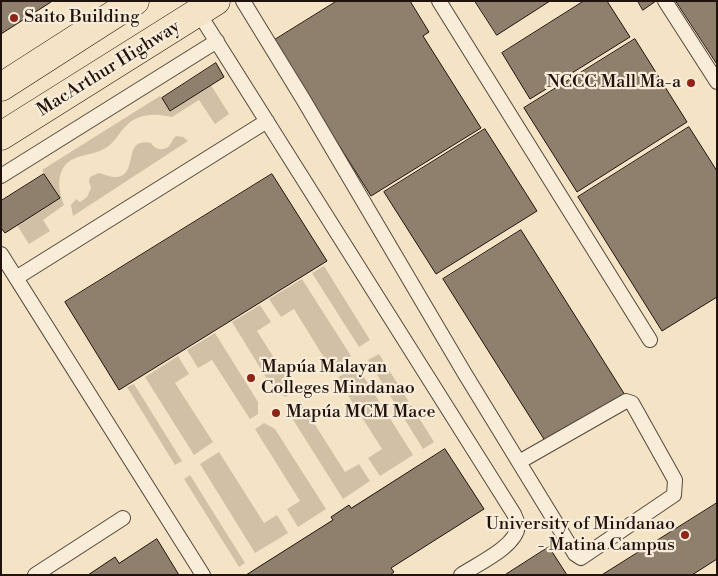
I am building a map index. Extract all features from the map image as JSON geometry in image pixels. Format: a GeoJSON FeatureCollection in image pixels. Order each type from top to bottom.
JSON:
{"type":"FeatureCollection","features":[{"type":"Feature","properties":{"kind":"main road"},"geometry":{"type":"LineString","coordinates":[[1,87],[125,4]]}},
{"type":"Feature","properties":{"kind":"main road","name":"MacArthur Highway"},"geometry":{"type":"LineString","coordinates":[[1,136],[207,7]]}},
{"type":"Feature","properties":{"kind":"lane"},"geometry":{"type":"LineString","coordinates":[[243,1],[519,462],[575,554],[581,558],[674,494],[674,480],[632,403],[626,401],[519,462]]}},
{"type":"Feature","properties":{"kind":"lane"},"geometry":{"type":"LineString","coordinates":[[439,1],[650,340]]}},
{"type":"Feature","properties":{"kind":"lane"},"geometry":{"type":"LineString","coordinates":[[665,1],[717,82]]}},
{"type":"Feature","properties":{"kind":"lane"},"geometry":{"type":"LineString","coordinates":[[207,7],[217,41],[514,514],[518,525],[514,538],[506,546],[461,575]]}},
{"type":"Feature","properties":{"kind":"lane"},"geometry":{"type":"LineString","coordinates":[[1,176],[217,41]]}},
{"type":"Feature","properties":{"kind":"lane"},"geometry":{"type":"LineString","coordinates":[[16,278],[267,121]]}},
{"type":"Feature","properties":{"kind":"lane"},"geometry":{"type":"LineString","coordinates":[[1,254],[203,575]]}},
{"type":"Feature","properties":{"kind":"lane"},"geometry":{"type":"LineString","coordinates":[[35,575],[123,518]]}},
{"type":"Feature","properties":{"kind":"shaded area"},"geometry":{"type":"Polygon","coordinates":[[[211,85],[229,114],[215,124],[199,100],[172,117],[147,115],[135,119],[107,147],[78,157],[65,165],[59,184],[64,205],[43,220],[50,231],[29,244],[17,225],[60,198],[42,170],[160,96],[171,111],[211,85]]]}},
{"type":"Feature","properties":{"kind":"shaded area"},"geometry":{"type":"Polygon","coordinates":[[[176,136],[183,137],[188,141],[73,216],[71,205],[76,199],[80,202],[87,197],[91,188],[90,177],[99,173],[112,177],[122,176],[127,171],[136,146],[142,142],[151,143],[156,148],[164,149],[169,146],[176,136]]]}},
{"type":"Feature","properties":{"kind":"shaded area"},"geometry":{"type":"Polygon","coordinates":[[[324,266],[370,340],[359,347],[312,273],[324,266]]]}},
{"type":"Feature","properties":{"kind":"shaded area"},"geometry":{"type":"Polygon","coordinates":[[[302,279],[351,356],[331,369],[294,309],[281,317],[269,299],[302,279]]]}},
{"type":"Feature","properties":{"kind":"shaded area"},"geometry":{"type":"Polygon","coordinates":[[[260,305],[271,322],[257,331],[295,391],[286,397],[275,392],[232,322],[260,305]]]}},
{"type":"Feature","properties":{"kind":"shaded area"},"geometry":{"type":"Polygon","coordinates":[[[215,333],[258,402],[258,414],[250,419],[212,360],[198,368],[187,350],[215,333]]]}},
{"type":"Feature","properties":{"kind":"shaded area"},"geometry":{"type":"Polygon","coordinates":[[[379,354],[434,442],[423,449],[368,360],[379,354]]]}},
{"type":"Feature","properties":{"kind":"shaded area"},"geometry":{"type":"Polygon","coordinates":[[[178,356],[189,374],[175,383],[213,442],[194,455],[145,377],[178,356]]]}},
{"type":"Feature","properties":{"kind":"shaded area"},"geometry":{"type":"Polygon","coordinates":[[[357,366],[413,455],[380,476],[368,458],[382,449],[337,378],[357,366]]]}},
{"type":"Feature","properties":{"kind":"shaded area"},"geometry":{"type":"Polygon","coordinates":[[[134,384],[182,461],[175,465],[127,387],[134,384]]]}},
{"type":"Feature","properties":{"kind":"shaded area"},"geometry":{"type":"Polygon","coordinates":[[[300,401],[345,472],[359,464],[370,481],[343,499],[292,418],[292,406],[300,401]]]}},
{"type":"Feature","properties":{"kind":"shaded area"},"geometry":{"type":"Polygon","coordinates":[[[264,423],[275,429],[326,509],[298,527],[287,509],[300,501],[255,429],[264,423]]]}},
{"type":"Feature","properties":{"kind":"shaded area"},"geometry":{"type":"Polygon","coordinates":[[[219,452],[264,523],[277,515],[288,533],[255,553],[200,464],[219,452]]]}},
{"type":"Feature","properties":{"kind":"shaded area"},"geometry":{"type":"Polygon","coordinates":[[[190,475],[245,563],[239,567],[184,479],[190,475]]]}},
{"type":"Feature","properties":{"kind":"building","name":"Saito Building"},"geometry":{"type":"Polygon","coordinates":[[[1,1],[50,1],[51,2],[1,34],[1,1]]]}},
{"type":"Feature","properties":{"kind":"building"},"geometry":{"type":"Polygon","coordinates":[[[337,1],[410,1],[429,32],[423,36],[481,128],[371,196],[273,41],[337,1]]]}},
{"type":"Feature","properties":{"kind":"building"},"geometry":{"type":"Polygon","coordinates":[[[475,1],[550,1],[497,35],[475,1]]]}},
{"type":"Feature","properties":{"kind":"building"},"geometry":{"type":"Polygon","coordinates":[[[584,1],[607,1],[630,37],[530,99],[502,53],[584,1]]]}},
{"type":"Feature","properties":{"kind":"building"},"geometry":{"type":"Polygon","coordinates":[[[638,1],[656,1],[643,10],[638,1]]]}},
{"type":"Feature","properties":{"kind":"building"},"geometry":{"type":"Polygon","coordinates":[[[676,1],[717,1],[717,64],[676,1]]]}},
{"type":"Feature","properties":{"kind":"building"},"geometry":{"type":"Polygon","coordinates":[[[635,39],[687,122],[577,192],[524,108],[635,39]]]}},
{"type":"Feature","properties":{"kind":"building"},"geometry":{"type":"Polygon","coordinates":[[[216,63],[224,77],[170,111],[162,98],[216,63]]]}},
{"type":"Feature","properties":{"kind":"building"},"geometry":{"type":"Polygon","coordinates":[[[689,127],[717,171],[717,297],[662,331],[578,197],[689,127]]]}},
{"type":"Feature","properties":{"kind":"building"},"geometry":{"type":"Polygon","coordinates":[[[485,129],[537,211],[436,274],[384,192],[485,129]]]}},
{"type":"Feature","properties":{"kind":"building"},"geometry":{"type":"Polygon","coordinates":[[[44,174],[60,198],[5,233],[1,228],[1,201],[44,174]]]}},
{"type":"Feature","properties":{"kind":"building"},"geometry":{"type":"Polygon","coordinates":[[[272,174],[327,261],[119,390],[65,302],[272,174]]]}},
{"type":"Feature","properties":{"kind":"building"},"geometry":{"type":"Polygon","coordinates":[[[521,230],[625,395],[547,444],[443,279],[521,230]]]}},
{"type":"Feature","properties":{"kind":"building"},"geometry":{"type":"Polygon","coordinates":[[[445,449],[484,509],[391,568],[394,572],[390,575],[246,575],[333,520],[331,517],[349,505],[351,508],[445,449]]]}},
{"type":"Feature","properties":{"kind":"building","name":"University of Mindanao - Matina Campus"},"geometry":{"type":"Polygon","coordinates":[[[717,503],[717,559],[692,575],[602,575],[717,503]]]}},
{"type":"Feature","properties":{"kind":"building"},"geometry":{"type":"Polygon","coordinates":[[[157,539],[179,575],[88,575],[115,557],[119,563],[157,539]]]}},
{"type":"Feature","properties":{"kind":"building"},"geometry":{"type":"Polygon","coordinates":[[[549,547],[567,575],[505,575],[549,547]]]}},
{"type":"Feature","properties":{"kind":"place","name":"Saito Building"},"geometry":{"type":"Point","coordinates":[14,18]}},
{"type":"Feature","properties":{"kind":"place","name":"NCCC Mall Ma-a"},"geometry":{"type":"Point","coordinates":[691,83]}},
{"type":"Feature","properties":{"kind":"place","name":"Mapúa Malayan Colleges Mindanao"},"geometry":{"type":"Point","coordinates":[251,378]}},
{"type":"Feature","properties":{"kind":"place","name":"Mapúa MCM Mace"},"geometry":{"type":"Point","coordinates":[276,413]}},
{"type":"Feature","properties":{"kind":"place","name":"University of Mindanao - Matina Campus"},"geometry":{"type":"Point","coordinates":[685,535]}}]}
